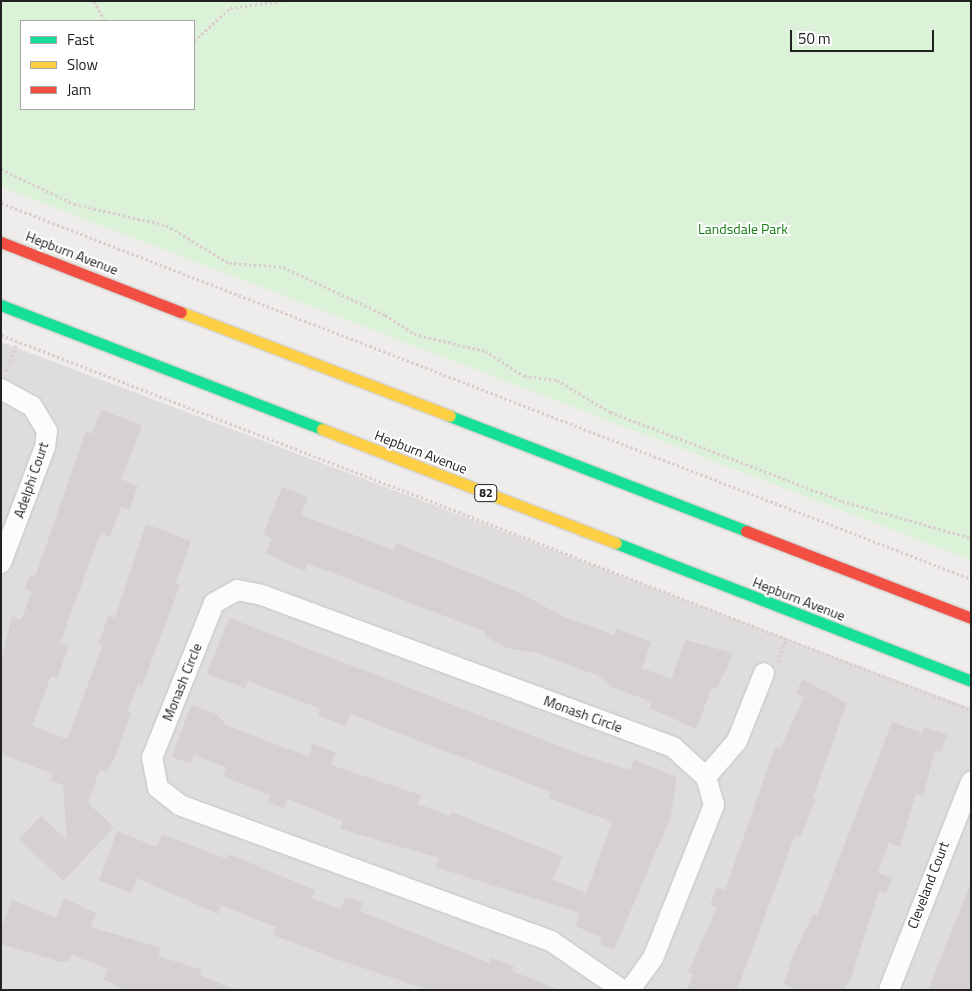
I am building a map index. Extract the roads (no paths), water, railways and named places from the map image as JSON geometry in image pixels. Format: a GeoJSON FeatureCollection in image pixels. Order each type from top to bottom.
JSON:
{"type":"FeatureCollection","features":[{"type":"Feature","properties":{"kind":"main road","name":"Hepburn Avenue"},"geometry":{"type":"LineString","coordinates":[[1,242],[971,618]]}},
{"type":"Feature","properties":{"kind":"main road","name":"Hepburn Avenue"},"geometry":{"type":"LineString","coordinates":[[1,305],[971,681]]}},
{"type":"Feature","properties":{"kind":"street","name":"Adelphi Court"},"geometry":{"type":"LineString","coordinates":[[1,563],[45,448],[47,431],[32,406],[3,382]]}},
{"type":"Feature","properties":{"kind":"street","name":"Monash Circle"},"geometry":{"type":"LineString","coordinates":[[622,990],[551,941],[180,805],[158,788],[152,758],[214,603],[237,590],[262,596],[673,747],[706,777]]}},
{"type":"Feature","properties":{"kind":"street"},"geometry":{"type":"LineString","coordinates":[[630,990],[653,958],[714,805],[706,777],[737,741],[764,673]]}},
{"type":"Feature","properties":{"kind":"street","name":"Cleveland Court"},"geometry":{"type":"LineString","coordinates":[[889,990],[971,782]]}},
{"type":"Feature","properties":{"kind":"park label","name":"Landsdale Park"},"geometry":{"type":"Point","coordinates":[743,229]}}]}
